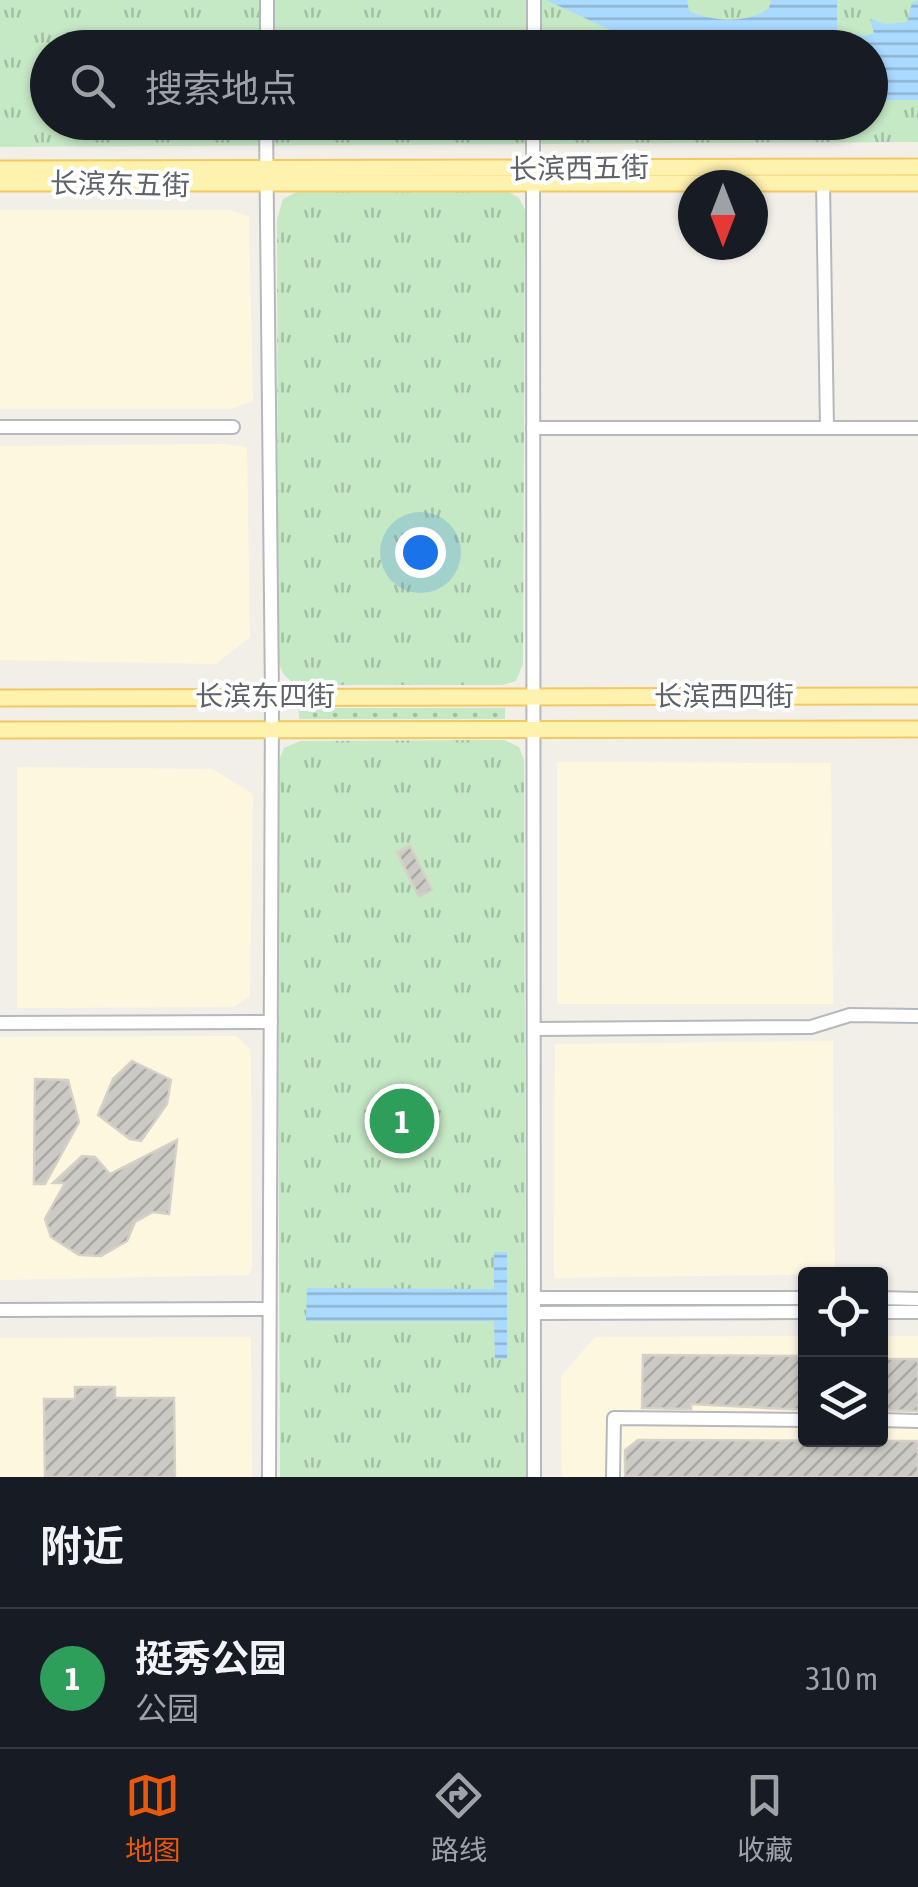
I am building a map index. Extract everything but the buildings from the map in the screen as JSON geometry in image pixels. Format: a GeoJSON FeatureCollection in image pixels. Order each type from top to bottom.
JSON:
{"type":"FeatureCollection","features":[{"type":"Feature","properties":{"kind":"main road","name":"长滨西五街"},"geometry":{"type":"LineString","coordinates":[[239,177],[533,176],[918,167]]}},
{"type":"Feature","properties":{"kind":"main road","name":"长滨东五街"},"geometry":{"type":"LineString","coordinates":[[0,169],[239,177]]}},
{"type":"Feature","properties":{"kind":"main road","name":"长滨西五街"},"geometry":{"type":"LineString","coordinates":[[533,176],[918,182]]}},
{"type":"Feature","properties":{"kind":"main road","name":"长滨东五街"},"geometry":{"type":"LineString","coordinates":[[0,183],[239,177]]}},
{"type":"Feature","properties":{"kind":"main road","name":"长滨东四街"},"geometry":{"type":"LineString","coordinates":[[0,698],[531,696]]}},
{"type":"Feature","properties":{"kind":"main road","name":"长滨西四街"},"geometry":{"type":"LineString","coordinates":[[531,696],[918,696]]}},
{"type":"Feature","properties":{"kind":"main road","name":"长滨东四街"},"geometry":{"type":"LineString","coordinates":[[0,730],[531,728]]}},
{"type":"Feature","properties":{"kind":"main road","name":"长滨西四街"},"geometry":{"type":"LineString","coordinates":[[531,728],[918,729]]}},
{"type":"Feature","properties":{"kind":"street"},"geometry":{"type":"LineString","coordinates":[[266,30],[267,0]]}},
{"type":"Feature","properties":{"kind":"street"},"geometry":{"type":"LineString","coordinates":[[534,0],[534,30]]}},
{"type":"Feature","properties":{"kind":"street"},"geometry":{"type":"LineString","coordinates":[[266,140],[272,696],[270,1477]]}},
{"type":"Feature","properties":{"kind":"street"},"geometry":{"type":"LineString","coordinates":[[534,140],[534,1477]]}},
{"type":"Feature","properties":{"kind":"street"},"geometry":{"type":"LineString","coordinates":[[824,183],[827,428]]}},
{"type":"Feature","properties":{"kind":"street"},"geometry":{"type":"LineString","coordinates":[[0,427],[233,427]]}},
{"type":"Feature","properties":{"kind":"street"},"geometry":{"type":"LineString","coordinates":[[533,428],[918,428]]}},
{"type":"Feature","properties":{"kind":"street"},"geometry":{"type":"LineString","coordinates":[[534,1029],[811,1028],[850,1015],[918,1016]]}},
{"type":"Feature","properties":{"kind":"street"},"geometry":{"type":"LineString","coordinates":[[0,1022],[270,1022]]}},
{"type":"Feature","properties":{"kind":"street"},"geometry":{"type":"LineString","coordinates":[[536,1306],[798,1298]]}},
{"type":"Feature","properties":{"kind":"street"},"geometry":{"type":"LineString","coordinates":[[888,1298],[918,1299]]}},
{"type":"Feature","properties":{"kind":"street"},"geometry":{"type":"LineString","coordinates":[[536,1306],[798,1312]]}},
{"type":"Feature","properties":{"kind":"street"},"geometry":{"type":"LineString","coordinates":[[0,1310],[269,1309]]}},
{"type":"Feature","properties":{"kind":"street"},"geometry":{"type":"LineString","coordinates":[[888,1312],[918,1312]]}},
{"type":"Feature","properties":{"kind":"street"},"geometry":{"type":"LineString","coordinates":[[613,1477],[614,1418],[798,1420]]}},
{"type":"Feature","properties":{"kind":"street"},"geometry":{"type":"LineString","coordinates":[[888,1420],[918,1421]]}},
{"type":"Feature","properties":{"kind":"shaded area"},"geometry":{"type":"Polygon","coordinates":[[[0,210],[229,210],[249,216],[253,401],[231,409],[0,409],[0,210]]]}},
{"type":"Feature","properties":{"kind":"shaded area"},"geometry":{"type":"Polygon","coordinates":[[[0,446],[247,447],[250,637],[216,664],[0,660],[0,446]]]}},
{"type":"Feature","properties":{"kind":"shaded area"},"geometry":{"type":"Polygon","coordinates":[[[557,762],[831,763],[833,1004],[557,1004],[557,762]]]}},
{"type":"Feature","properties":{"kind":"shaded area"},"geometry":{"type":"Polygon","coordinates":[[[17,767],[212,769],[253,794],[250,996],[234,1007],[17,1008],[17,767]]]}},
{"type":"Feature","properties":{"kind":"shaded area"},"geometry":{"type":"Polygon","coordinates":[[[236,1036],[251,1050],[249,1275],[0,1280],[0,1037],[236,1036]]]}},
{"type":"Feature","properties":{"kind":"shaded area"},"geometry":{"type":"Polygon","coordinates":[[[833,1041],[835,1267],[798,1267],[798,1275],[554,1278],[555,1044],[833,1041]]]}},
{"type":"Feature","properties":{"kind":"shaded area"},"geometry":{"type":"Polygon","coordinates":[[[798,1336],[798,1447],[888,1447],[888,1336],[918,1336],[918,1477],[562,1477],[561,1376],[595,1337],[798,1336]]]}},
{"type":"Feature","properties":{"kind":"shaded area"},"geometry":{"type":"Polygon","coordinates":[[[251,1337],[252,1477],[0,1477],[0,1338],[251,1337]]]}},
{"type":"Feature","properties":{"kind":"green space"},"geometry":{"type":"Polygon","coordinates":[[[0,0],[918,0],[918,142],[0,147],[0,0]]]}},
{"type":"Feature","properties":{"kind":"green space"},"geometry":{"type":"Polygon","coordinates":[[[506,190],[519,198],[525,210],[523,664],[516,681],[503,685],[296,683],[285,675],[278,657],[277,219],[283,199],[299,191],[506,190]]]}},
{"type":"Feature","properties":{"kind":"green space"},"geometry":{"type":"Polygon","coordinates":[[[299,708],[505,708],[505,719],[299,719],[299,708]]]}},
{"type":"Feature","properties":{"kind":"green space"},"geometry":{"type":"Polygon","coordinates":[[[504,740],[519,747],[524,760],[526,1477],[280,1477],[277,765],[284,748],[300,741],[504,740]]]}},
{"type":"Feature","properties":{"kind":"water"},"geometry":{"type":"Polygon","coordinates":[[[546,0],[687,0],[689,11],[730,20],[760,13],[769,8],[771,0],[837,0],[837,30],[610,30],[546,0]]]}},
{"type":"Feature","properties":{"kind":"water"},"geometry":{"type":"Polygon","coordinates":[[[918,0],[918,100],[888,100],[888,30],[873,30],[870,19],[886,24],[907,22],[912,3],[918,0]]]}},
{"type":"Feature","properties":{"kind":"water"},"geometry":{"type":"Polygon","coordinates":[[[494,1252],[507,1252],[507,1359],[495,1359],[494,1321],[306,1321],[307,1288],[494,1289],[494,1252]]]}},
{"type":"Feature","properties":{"kind":"place","name":"挺秀公园"},"geometry":{"type":"Point","coordinates":[402,1121]}}]}
